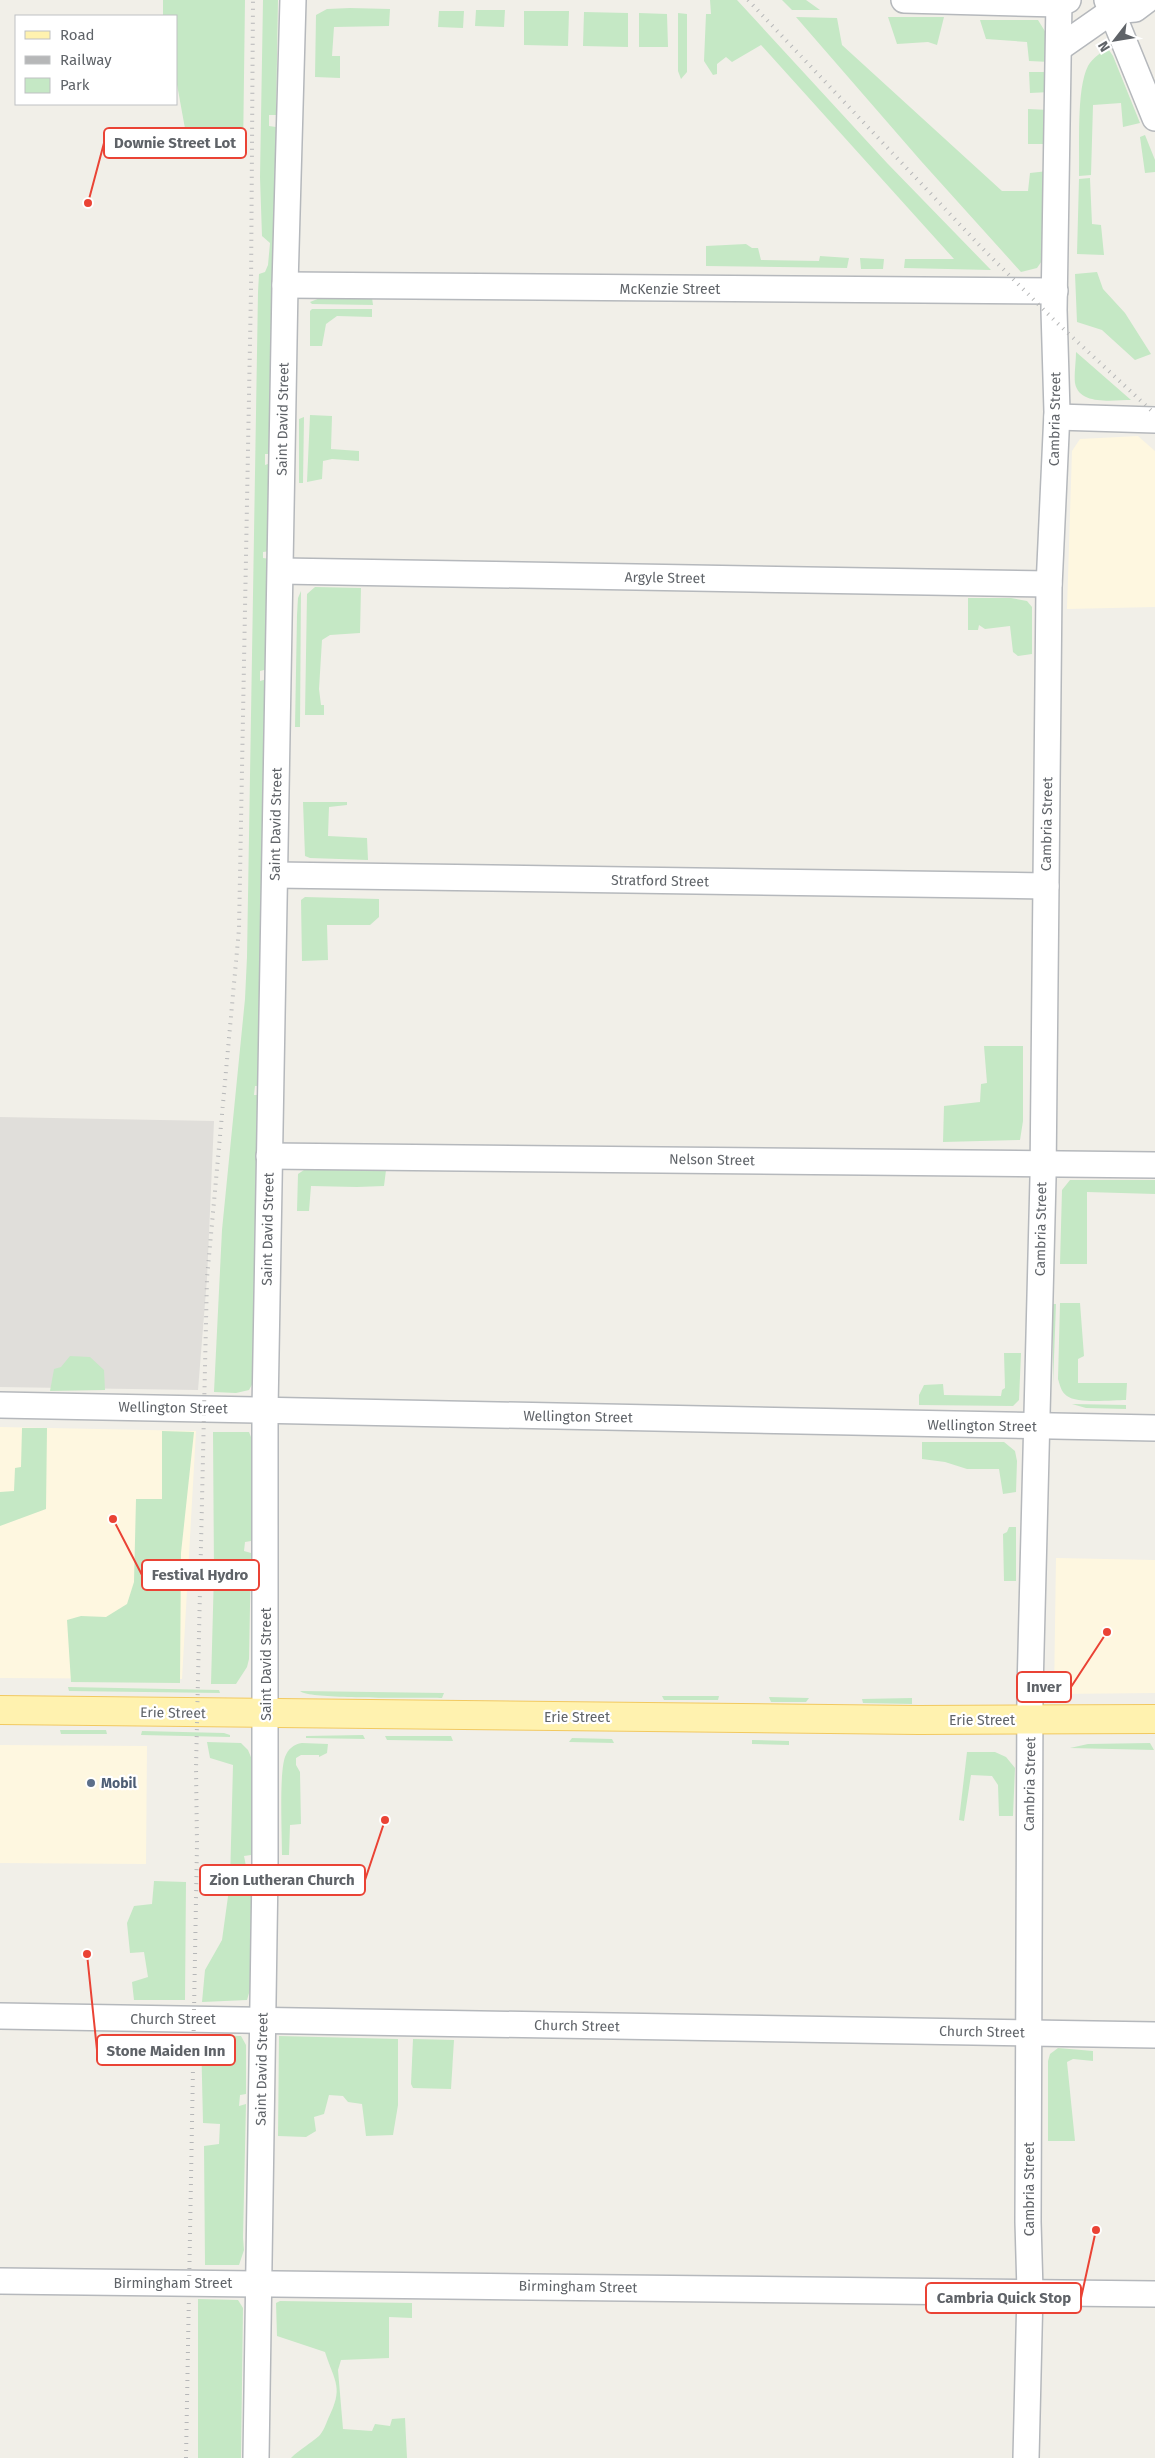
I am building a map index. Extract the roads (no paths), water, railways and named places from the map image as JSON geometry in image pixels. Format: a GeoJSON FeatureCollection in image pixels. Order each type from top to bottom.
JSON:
{"type":"FeatureCollection","features":[{"type":"Feature","properties":{"kind":"main road","name":"Erie Street"},"geometry":{"type":"LineString","coordinates":[[0,1710],[1031,1720],[1155,1719]]}},
{"type":"Feature","properties":{"kind":"street","name":"Saint David Street"},"geometry":{"type":"LineString","coordinates":[[256,2458],[266,1714],[265,1410],[285,286],[293,0]]}},
{"type":"Feature","properties":{"kind":"street"},"geometry":{"type":"LineString","coordinates":[[904,0],[1062,1]]}},
{"type":"Feature","properties":{"kind":"street"},"geometry":{"type":"LineString","coordinates":[[1106,4],[1135,9],[1147,0]]}},
{"type":"Feature","properties":{"kind":"street","name":"Cambria Street"},"geometry":{"type":"LineString","coordinates":[[1026,2458],[1030,2291],[1028,2033],[1031,1720],[1043,1178],[1041,1164],[1050,584],[1057,418],[1055,292],[1059,48],[1062,1]]}},
{"type":"Feature","properties":{"kind":"street"},"geometry":{"type":"LineString","coordinates":[[1059,48],[1106,4]]}},
{"type":"Feature","properties":{"kind":"street"},"geometry":{"type":"LineString","coordinates":[[1106,4],[1155,118]]}},
{"type":"Feature","properties":{"kind":"street","name":"McKenzie Street"},"geometry":{"type":"LineString","coordinates":[[285,286],[1055,292]]}},
{"type":"Feature","properties":{"kind":"street"},"geometry":{"type":"LineString","coordinates":[[1057,418],[1155,420]]}},
{"type":"Feature","properties":{"kind":"street","name":"Argyle Street"},"geometry":{"type":"LineString","coordinates":[[281,571],[1050,584]]}},
{"type":"Feature","properties":{"kind":"street","name":"Stratford Street"},"geometry":{"type":"LineString","coordinates":[[275,875],[1046,886]]}},
{"type":"Feature","properties":{"kind":"street","name":"Nelson Street"},"geometry":{"type":"LineString","coordinates":[[269,1156],[1155,1165]]}},
{"type":"Feature","properties":{"kind":"street","name":"Wellington Street"},"geometry":{"type":"LineString","coordinates":[[0,1405],[1155,1428]]}},
{"type":"Feature","properties":{"kind":"street","name":"Church Street"},"geometry":{"type":"LineString","coordinates":[[0,2016],[1155,2035]]}},
{"type":"Feature","properties":{"kind":"street","name":"Birmingham Street"},"geometry":{"type":"LineString","coordinates":[[0,2280],[1155,2294]]}},
{"type":"Feature","properties":{"kind":"railway"},"geometry":{"type":"LineString","coordinates":[[186,2458],[197,1844],[196,1768],[207,1278],[239,929],[251,290],[253,0]]}},
{"type":"Feature","properties":{"kind":"railway"},"geometry":{"type":"LineString","coordinates":[[748,0],[981,247],[1055,321],[1155,414]]}},
{"type":"Feature","properties":{"kind":"place","name":"Downie Street Lot"},"geometry":{"type":"Point","coordinates":[88,203]}},
{"type":"Feature","properties":{"kind":"place","name":"Festival Hydro"},"geometry":{"type":"Point","coordinates":[113,1519]}},
{"type":"Feature","properties":{"kind":"place","name":"Inver"},"geometry":{"type":"Point","coordinates":[1107,1632]}},
{"type":"Feature","properties":{"kind":"place","name":"Mobil"},"geometry":{"type":"Point","coordinates":[91,1783]}},
{"type":"Feature","properties":{"kind":"place","name":"Zion Lutheran Church"},"geometry":{"type":"Point","coordinates":[385,1820]}},
{"type":"Feature","properties":{"kind":"place","name":"Stone Maiden Inn"},"geometry":{"type":"Point","coordinates":[87,1954]}},
{"type":"Feature","properties":{"kind":"place","name":"Cambria Quick Stop"},"geometry":{"type":"Point","coordinates":[1096,2230]}}]}
